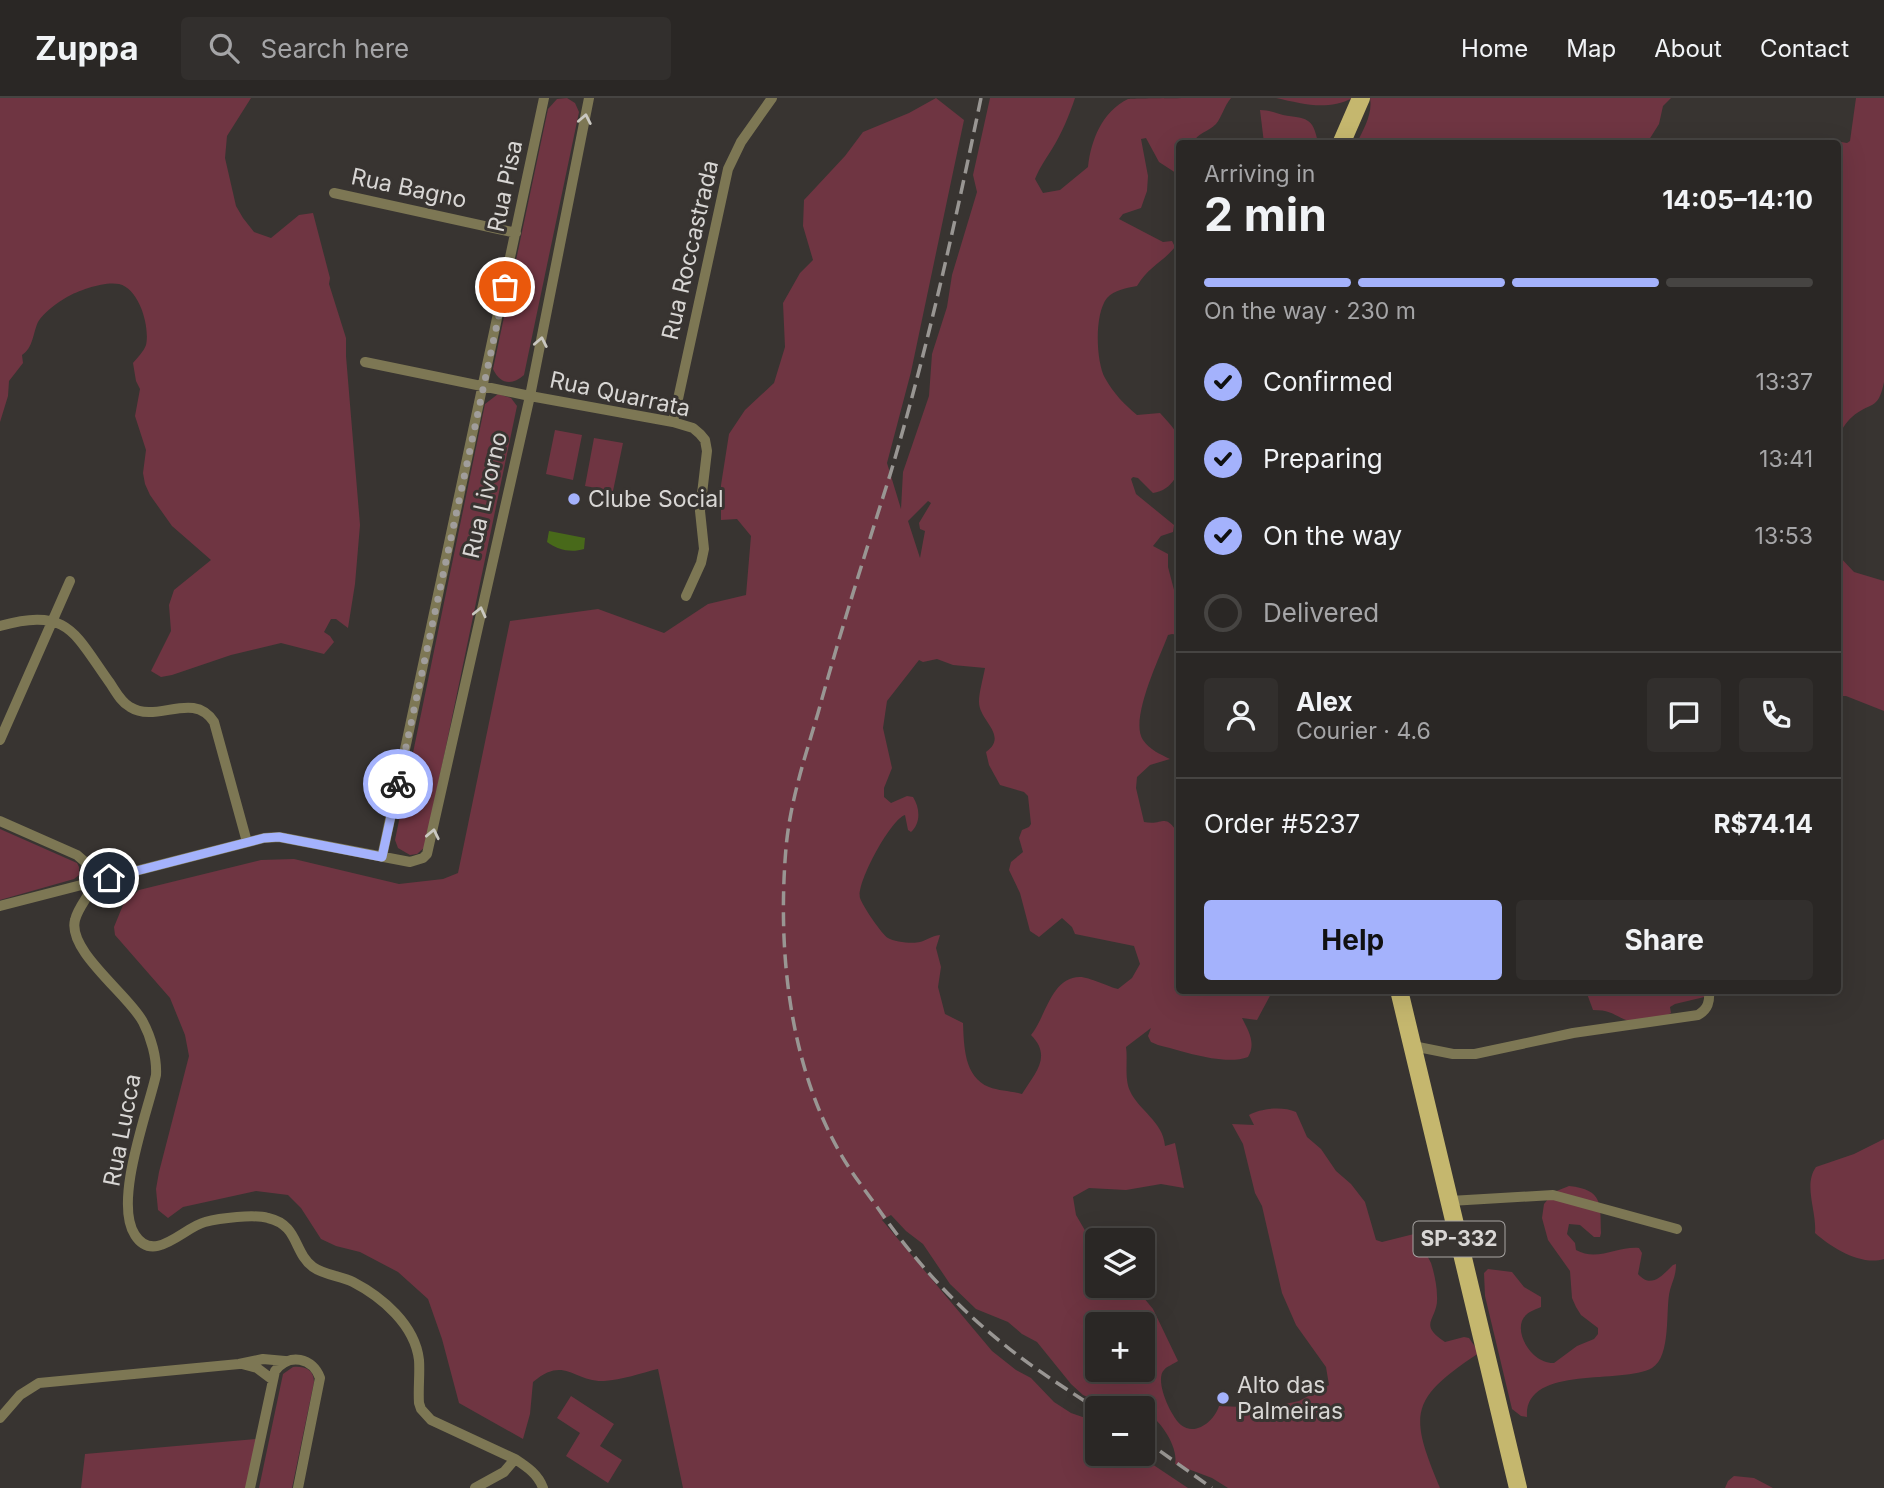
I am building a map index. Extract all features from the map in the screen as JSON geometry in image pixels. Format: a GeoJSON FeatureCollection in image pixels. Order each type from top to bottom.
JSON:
{"type":"FeatureCollection","features":[{"type":"Feature","properties":{"kind":"main road"},"geometry":{"type":"LineString","coordinates":[[1343,140],[1361,98]]}},
{"type":"Feature","properties":{"kind":"main road","name":"SP-332"},"geometry":{"type":"LineString","coordinates":[[1400,994],[1518,1488]]}},
{"type":"Feature","properties":{"kind":"street","name":"Rua Pisa"},"geometry":{"type":"LineString","coordinates":[[382,857],[544,98]]}},
{"type":"Feature","properties":{"kind":"street","name":"Rua Livorno"},"geometry":{"type":"LineString","coordinates":[[0,906],[247,842],[279,837],[410,862],[423,858],[430,847],[530,396],[589,98]]}},
{"type":"Feature","properties":{"kind":"street","name":"Rua Roccastrada"},"geometry":{"type":"LineString","coordinates":[[673,422],[728,169],[741,142],[772,98]]}},
{"type":"Feature","properties":{"kind":"street","name":"Rua Bagno"},"geometry":{"type":"LineString","coordinates":[[334,193],[516,233]]}},
{"type":"Feature","properties":{"kind":"street","name":"Rua Quarrata"},"geometry":{"type":"LineString","coordinates":[[365,362],[693,428],[700,434],[707,451],[700,503],[704,549],[701,563],[686,596]]}},
{"type":"Feature","properties":{"kind":"street"},"geometry":{"type":"LineString","coordinates":[[0,740],[70,580]]}},
{"type":"Feature","properties":{"kind":"street"},"geometry":{"type":"LineString","coordinates":[[0,626],[18,621],[53,620],[76,635],[124,704],[138,712],[151,713],[196,707],[209,715],[214,722],[247,842]]}},
{"type":"Feature","properties":{"kind":"street"},"geometry":{"type":"LineString","coordinates":[[0,821],[77,855],[91,867],[95,882]]}},
{"type":"Feature","properties":{"kind":"street","name":"Rua Lucca"},"geometry":{"type":"LineString","coordinates":[[95,882],[74,921],[76,938],[143,1021],[156,1064],[156,1075],[135,1148],[130,1180],[129,1218],[136,1238],[150,1246],[163,1245],[203,1222],[268,1217],[281,1223],[294,1235],[301,1252],[312,1266],[340,1275],[365,1288],[401,1320],[414,1343],[419,1360],[419,1403],[431,1420],[515,1459],[540,1480],[543,1488]]}},
{"type":"Feature","properties":{"kind":"street"},"geometry":{"type":"LineString","coordinates":[[1413,1046],[1453,1054],[1475,1054],[1573,1032],[1698,1015],[1710,1001],[1709,994]]}},
{"type":"Feature","properties":{"kind":"street"},"geometry":{"type":"LineString","coordinates":[[1450,1201],[1553,1195],[1677,1229]]}},
{"type":"Feature","properties":{"kind":"street"},"geometry":{"type":"LineString","coordinates":[[0,1418],[20,1395],[39,1383],[239,1364],[263,1359],[300,1359],[313,1366],[320,1378],[298,1488]]}},
{"type":"Feature","properties":{"kind":"street"},"geometry":{"type":"LineString","coordinates":[[250,1488],[275,1371],[285,1361]]}},
{"type":"Feature","properties":{"kind":"street"},"geometry":{"type":"LineString","coordinates":[[239,1364],[257,1368],[274,1380]]}},
{"type":"Feature","properties":{"kind":"street"},"geometry":{"type":"LineString","coordinates":[[475,1488],[504,1472],[515,1459]]}},
{"type":"Feature","properties":{"kind":"shaded area"},"geometry":{"type":"Polygon","coordinates":[[[0,98],[251,98],[227,136],[225,158],[236,206],[254,232],[271,238],[299,215],[313,213],[330,278],[329,284],[346,338],[360,525],[348,628],[336,619],[331,619],[324,632],[334,642],[324,654],[281,643],[231,655],[172,675],[161,677],[151,671],[171,631],[169,605],[174,590],[211,560],[172,526],[145,484],[143,473],[146,450],[135,416],[140,389],[133,363],[146,345],[147,338],[142,310],[133,293],[126,287],[113,283],[85,289],[63,299],[43,315],[22,355],[23,363],[9,381],[8,396],[0,422],[0,98]]]}},
{"type":"Feature","properties":{"kind":"shaded area"},"geometry":{"type":"Polygon","coordinates":[[[567,98],[575,103],[579,112],[524,375],[515,381],[507,382],[499,378],[493,369],[548,109],[557,99],[567,98]]]}},
{"type":"Feature","properties":{"kind":"shaded area"},"geometry":{"type":"Polygon","coordinates":[[[936,98],[964,120],[911,372],[887,463],[901,509],[903,472],[929,396],[932,354],[977,192],[973,175],[990,98],[1075,98],[1062,131],[1035,179],[1043,193],[1060,190],[1088,167],[1099,128],[1111,111],[1128,99],[1231,98],[1216,124],[1195,140],[1176,140],[1176,173],[1159,162],[1146,138],[1141,139],[1148,176],[1147,191],[1141,208],[1123,214],[1119,219],[1163,242],[1172,241],[1175,247],[1137,286],[1117,291],[1107,298],[1098,326],[1098,350],[1105,378],[1124,403],[1137,415],[1160,413],[1176,433],[1174,481],[1162,491],[1153,493],[1138,478],[1131,479],[1136,494],[1174,525],[1173,532],[1161,536],[1153,546],[1168,554],[1168,567],[1176,598],[1176,635],[1168,635],[1147,688],[1140,718],[1143,740],[1152,749],[1170,759],[1150,765],[1137,777],[1136,788],[1144,822],[1167,821],[1176,831],[1176,994],[1271,994],[1257,1020],[1242,1018],[1251,1042],[1248,1057],[1216,1059],[1158,1045],[1151,1042],[1148,1036],[1151,1028],[1126,1047],[1130,1091],[1160,1130],[1165,1146],[1175,1143],[1184,1188],[1161,1184],[1126,1190],[1089,1188],[1073,1197],[1076,1215],[1085,1230],[1085,1298],[1144,1298],[1154,1312],[1085,1312],[1085,1382],[1155,1382],[1155,1313],[1178,1361],[1167,1367],[1161,1375],[1162,1390],[1177,1421],[1187,1428],[1204,1425],[1213,1417],[1219,1406],[1266,1408],[1299,1401],[1329,1385],[1326,1367],[1296,1325],[1282,1293],[1262,1206],[1255,1193],[1243,1144],[1232,1124],[1254,1125],[1249,1115],[1266,1109],[1279,1108],[1296,1112],[1307,1137],[1321,1149],[1336,1171],[1365,1202],[1376,1240],[1382,1242],[1418,1233],[1431,1263],[1436,1284],[1437,1304],[1430,1325],[1432,1330],[1445,1342],[1469,1338],[1479,1353],[1439,1383],[1428,1396],[1422,1410],[1420,1425],[1423,1442],[1440,1488],[1228,1488],[1212,1478],[1175,1464],[1171,1441],[1155,1419],[1155,1396],[1083,1395],[1037,1342],[1008,1322],[976,1309],[950,1284],[923,1244],[891,1215],[882,1220],[992,1351],[1031,1378],[1054,1402],[1085,1418],[1085,1466],[1155,1466],[1188,1488],[683,1488],[658,1369],[604,1381],[561,1370],[544,1374],[533,1382],[530,1414],[523,1439],[459,1403],[428,1299],[398,1272],[360,1252],[321,1239],[301,1208],[288,1195],[256,1191],[183,1207],[168,1218],[158,1210],[156,1189],[159,1172],[189,1056],[185,1035],[170,998],[115,935],[114,927],[123,905],[139,890],[261,860],[294,859],[399,884],[443,879],[458,873],[510,621],[598,609],[664,633],[708,604],[746,595],[751,536],[737,519],[721,520],[721,485],[729,434],[745,410],[774,383],[785,347],[783,303],[800,273],[813,260],[803,226],[804,200],[845,156],[863,132],[909,113],[936,98]],[[928,501],[908,521],[920,558],[925,531],[920,529],[919,523],[931,503],[928,501]],[[937,659],[923,662],[919,660],[887,701],[883,728],[892,768],[884,788],[884,797],[891,803],[907,796],[913,797],[918,820],[911,832],[908,830],[905,815],[891,828],[863,879],[860,898],[877,926],[891,939],[917,943],[940,935],[936,948],[941,967],[938,987],[945,1014],[963,1023],[965,1051],[970,1068],[981,1082],[989,1087],[1022,1094],[1036,1072],[1041,1058],[1041,1051],[1031,1035],[1050,999],[1062,984],[1080,977],[1118,989],[1132,978],[1140,964],[1134,946],[1075,934],[1062,918],[1039,937],[1030,931],[1020,893],[1009,870],[1011,862],[1023,852],[1019,838],[1022,830],[1031,824],[1028,796],[1024,792],[1000,785],[989,765],[986,752],[995,740],[979,702],[985,668],[953,665],[937,659]]]}},
{"type":"Feature","properties":{"kind":"shaded area"},"geometry":{"type":"Polygon","coordinates":[[[1276,98],[1353,98],[1324,105],[1276,98]]]}},
{"type":"Feature","properties":{"kind":"shaded area"},"geometry":{"type":"Polygon","coordinates":[[[1370,98],[1671,98],[1663,106],[1659,124],[1649,140],[1358,140],[1371,104],[1370,98]]]}},
{"type":"Feature","properties":{"kind":"shaded area"},"geometry":{"type":"Polygon","coordinates":[[[1856,98],[1884,98],[1884,382],[1876,402],[1858,412],[1841,431],[1841,142],[1850,141],[1856,98]]]}},
{"type":"Feature","properties":{"kind":"shaded area"},"geometry":{"type":"Polygon","coordinates":[[[1260,110],[1307,120],[1314,128],[1317,140],[1264,140],[1260,110]]]}},
{"type":"Feature","properties":{"kind":"shaded area"},"geometry":{"type":"Polygon","coordinates":[[[498,394],[511,398],[517,406],[425,847],[417,854],[410,855],[398,848],[395,840],[485,404],[498,394]]]}},
{"type":"Feature","properties":{"kind":"shaded area"},"geometry":{"type":"Polygon","coordinates":[[[555,430],[582,435],[573,480],[546,474],[555,430]]]}},
{"type":"Feature","properties":{"kind":"shaded area"},"geometry":{"type":"Polygon","coordinates":[[[594,438],[623,443],[613,491],[585,486],[594,438]]]}},
{"type":"Feature","properties":{"kind":"shaded area"},"geometry":{"type":"Polygon","coordinates":[[[549,531],[585,538],[584,549],[569,551],[556,547],[547,542],[549,531]]]}},
{"type":"Feature","properties":{"kind":"shaded area"},"geometry":{"type":"Polygon","coordinates":[[[1841,558],[1854,572],[1884,581],[1884,711],[1841,696],[1841,558]]]}},
{"type":"Feature","properties":{"kind":"shaded area"},"geometry":{"type":"Polygon","coordinates":[[[0,829],[77,863],[79,875],[74,879],[0,900],[0,829]]]}},
{"type":"Feature","properties":{"kind":"shaded area"},"geometry":{"type":"Polygon","coordinates":[[[1587,994],[1717,994],[1675,1004],[1670,1007],[1671,1013],[1649,1021],[1636,1022],[1593,1010],[1587,994]]]}},
{"type":"Feature","properties":{"kind":"shaded area"},"geometry":{"type":"Polygon","coordinates":[[[1884,1139],[1884,1259],[1866,1260],[1838,1250],[1815,1233],[1810,1190],[1812,1174],[1816,1167],[1854,1154],[1884,1139]]]}},
{"type":"Feature","properties":{"kind":"shaded area"},"geometry":{"type":"Polygon","coordinates":[[[1569,1186],[1594,1195],[1601,1214],[1600,1237],[1594,1237],[1580,1225],[1569,1224],[1567,1234],[1575,1243],[1576,1250],[1600,1254],[1639,1248],[1642,1253],[1638,1274],[1652,1281],[1676,1264],[1670,1290],[1663,1353],[1652,1368],[1638,1373],[1577,1379],[1541,1389],[1530,1400],[1527,1417],[1521,1416],[1512,1409],[1485,1296],[1484,1273],[1488,1269],[1512,1272],[1524,1287],[1541,1297],[1541,1307],[1526,1315],[1521,1329],[1526,1345],[1538,1358],[1554,1363],[1577,1346],[1594,1339],[1598,1328],[1581,1315],[1576,1307],[1572,1298],[1570,1271],[1548,1240],[1542,1218],[1544,1204],[1554,1192],[1569,1186]]]}},
{"type":"Feature","properties":{"kind":"shaded area"},"geometry":{"type":"Polygon","coordinates":[[[293,1367],[308,1369],[314,1382],[292,1488],[259,1488],[283,1374],[293,1367]]]}},
{"type":"Feature","properties":{"kind":"shaded area"},"geometry":{"type":"Polygon","coordinates":[[[571,1396],[614,1424],[600,1446],[622,1460],[608,1483],[566,1456],[580,1433],[557,1418],[571,1396]]]}},
{"type":"Feature","properties":{"kind":"shaded area"},"geometry":{"type":"Polygon","coordinates":[[[256,1439],[246,1488],[81,1488],[85,1454],[256,1439]]]}},
{"type":"Feature","properties":{"kind":"shaded area"},"geometry":{"type":"Polygon","coordinates":[[[1734,1476],[1754,1478],[1773,1488],[1725,1488],[1734,1476]]]}},
{"type":"Feature","properties":{"kind":"railway"},"geometry":{"type":"LineString","coordinates":[[981,98],[951,240],[916,382],[794,797],[786,848],[784,888],[786,971],[792,1013],[813,1093],[828,1131],[856,1178],[908,1249],[968,1313],[1024,1360],[1085,1401]]}},
{"type":"Feature","properties":{"kind":"railway"},"geometry":{"type":"LineString","coordinates":[[1155,1448],[1212,1488]]}},
{"type":"Feature","properties":{"kind":"way so far"},"geometry":{"type":"LineString","coordinates":[[398,784],[505,287]]}},
{"type":"Feature","properties":{"kind":"place","name":"Clube Social"},"geometry":{"type":"Point","coordinates":[574,499]}},
{"type":"Feature","properties":{"kind":"place","name":"Alto das Palmeiras"},"geometry":{"type":"Point","coordinates":[1223,1398]}},
{"type":"Feature","properties":{"kind":"route"},"geometry":{"type":"LineString","coordinates":[[109,878],[264,838],[279,837],[382,857],[398,784]]}}]}
